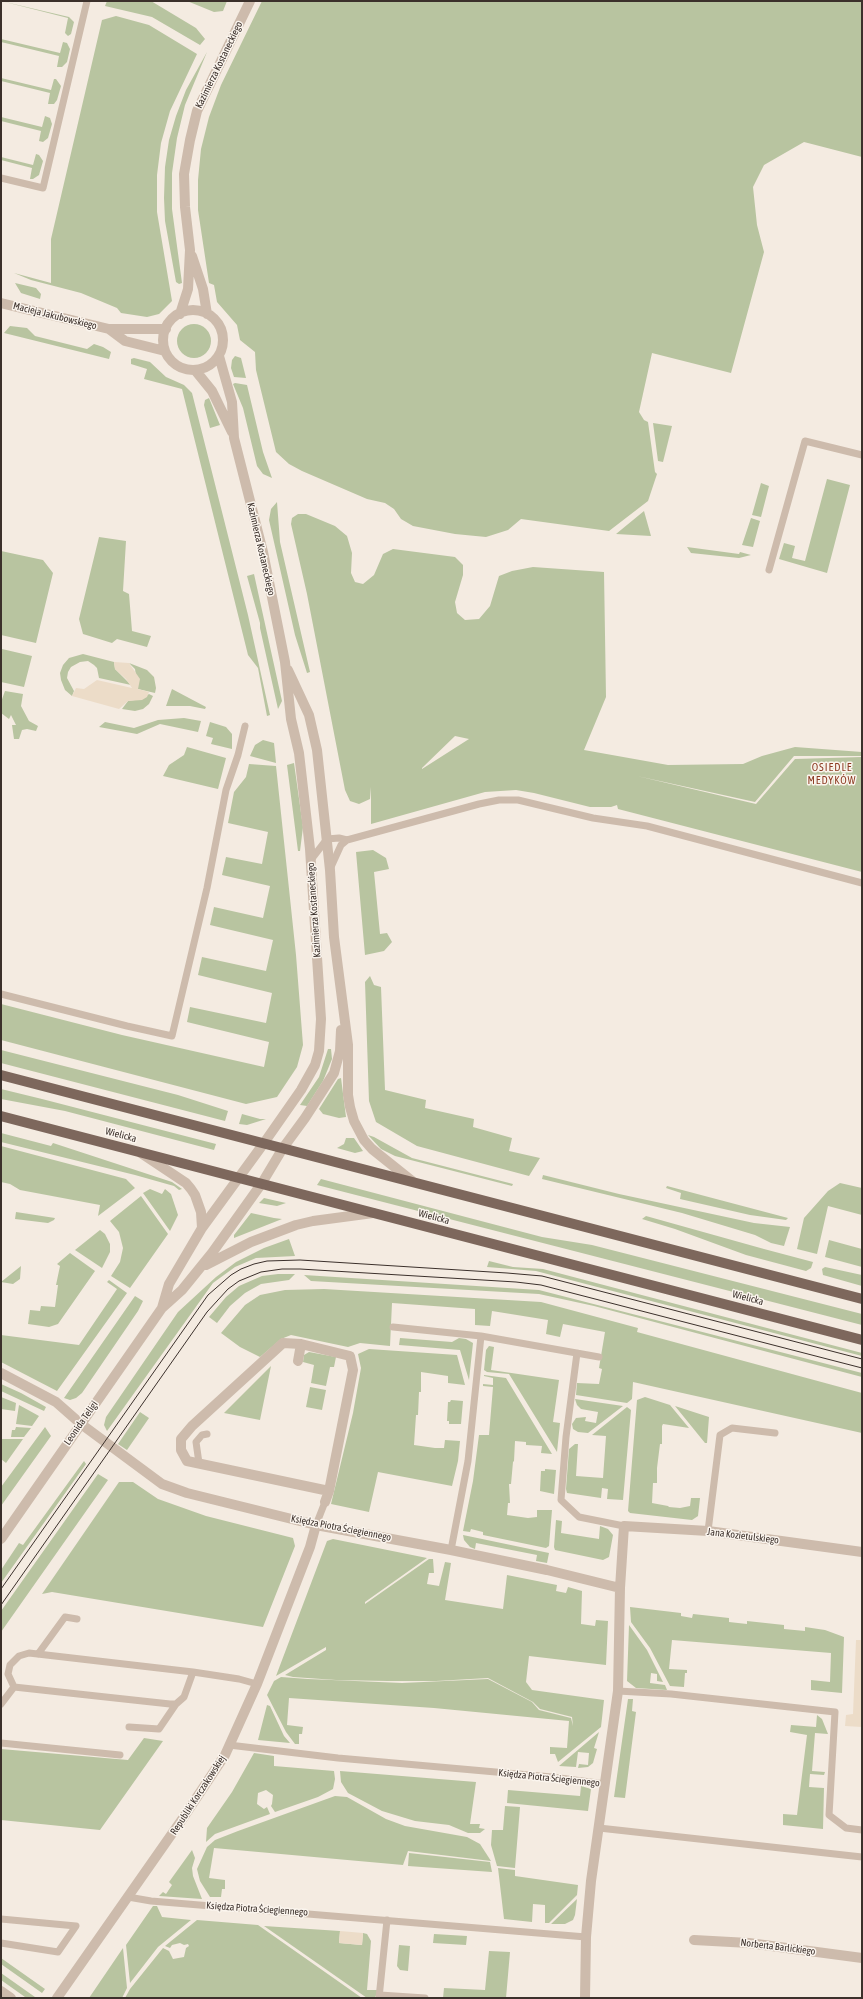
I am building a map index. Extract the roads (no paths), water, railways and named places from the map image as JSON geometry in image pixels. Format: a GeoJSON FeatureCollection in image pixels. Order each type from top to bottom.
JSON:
{"type":"FeatureCollection","features":[{"type":"Feature","properties":{"kind":"main road"},"geometry":{"type":"LineString","coordinates":[[1,1075],[264,1142],[862,1299]]}},
{"type":"Feature","properties":{"kind":"main road","name":"Wielicka"},"geometry":{"type":"LineString","coordinates":[[1,1116],[238,1176],[374,1213],[862,1340]]}},
{"type":"Feature","properties":{"kind":"street","name":"Kazimierza Kostaneckiego"},"geometry":{"type":"LineString","coordinates":[[180,314],[188,289],[190,250],[185,207],[184,174],[190,140],[197,111],[250,1]]}},
{"type":"Feature","properties":{"kind":"street","name":"Kazimierza Kostaneckiego"},"geometry":{"type":"LineString","coordinates":[[190,250],[203,289],[207,314]]}},
{"type":"Feature","properties":{"kind":"street","name":"Macieja Jakubowskiego"},"geometry":{"type":"LineString","coordinates":[[1,303],[109,329],[166,329]]}},
{"type":"Feature","properties":{"kind":"street"},"geometry":{"type":"LineString","coordinates":[[189,311],[207,314],[215,320],[221,329],[223,346],[219,356],[213,363],[204,368],[195,370],[186,369],[177,365],[170,359],[165,350],[164,343],[166,329],[172,320],[180,314],[189,311]]}},
{"type":"Feature","properties":{"kind":"street","name":"Macieja Jakubowskiego"},"geometry":{"type":"LineString","coordinates":[[109,329],[125,341],[165,350]]}},
{"type":"Feature","properties":{"kind":"street","name":"Kazimierza Kostaneckiego"},"geometry":{"type":"LineString","coordinates":[[219,356],[232,402],[234,438]]}},
{"type":"Feature","properties":{"kind":"street","name":"Kazimierza Kostaneckiego"},"geometry":{"type":"LineString","coordinates":[[195,370],[212,391],[234,438],[263,552],[285,662],[291,719],[299,753],[310,861],[321,1019],[319,1051],[309,1078],[264,1142]]}},
{"type":"Feature","properties":{"kind":"street","name":"Kazimierza Kostaneckiego"},"geometry":{"type":"LineString","coordinates":[[285,662],[309,715],[317,750],[330,870],[334,938],[342,1008],[348,1044],[348,1095],[354,1121],[364,1140],[372,1149],[412,1181]]}},
{"type":"Feature","properties":{"kind":"street","name":"Kazimierza Kostaneckiego"},"geometry":{"type":"LineString","coordinates":[[283,1148],[305,1118],[334,1073],[340,1051],[342,1008]]}},
{"type":"Feature","properties":{"kind":"street","name":"Leonida Teligi"},"geometry":{"type":"LineString","coordinates":[[162,1308],[169,1284],[202,1228],[238,1176],[264,1142]]}},
{"type":"Feature","properties":{"kind":"street","name":"Leonida Teligi"},"geometry":{"type":"LineString","coordinates":[[1,1539],[162,1308],[182,1290],[212,1253],[262,1183],[283,1148]]}},
{"type":"Feature","properties":{"kind":"street"},"geometry":{"type":"LineString","coordinates":[[140,1152],[186,1183],[196,1195],[201,1212],[202,1228]]}},
{"type":"Feature","properties":{"kind":"street"},"geometry":{"type":"LineString","coordinates":[[199,1268],[230,1252],[296,1225],[374,1213]]}},
{"type":"Feature","properties":{"kind":"street"},"geometry":{"type":"LineString","coordinates":[[325,1502],[329,1491],[353,1370],[350,1356],[301,1344],[283,1343],[183,1435],[180,1444],[184,1457],[187,1461],[329,1491]]}},
{"type":"Feature","properties":{"kind":"street"},"geometry":{"type":"LineString","coordinates":[[298,1361],[301,1344]]}},
{"type":"Feature","properties":{"kind":"street","name":"Księdza Piotra Ściegiennego"},"geometry":{"type":"LineString","coordinates":[[1,1373],[56,1402],[81,1424],[162,1484],[187,1493],[316,1525],[451,1550],[547,1570],[620,1588]]}},
{"type":"Feature","properties":{"kind":"street","name":"Republiki Korczakowskiej"},"geometry":{"type":"LineString","coordinates":[[57,1998],[183,1818],[225,1755],[257,1684],[310,1547],[316,1525]]}},
{"type":"Feature","properties":{"kind":"street","name":"Księdza Piotra Ściegiennego"},"geometry":{"type":"LineString","coordinates":[[585,1998],[586,1937],[591,1881],[618,1691],[620,1588],[624,1526]]}},
{"type":"Feature","properties":{"kind":"street","name":"Jana Kozietulskiego"},"geometry":{"type":"LineString","coordinates":[[624,1526],[708,1531],[862,1552]]}},
{"type":"Feature","properties":{"kind":"street","name":"Norberta Barlickiego"},"geometry":{"type":"LineString","coordinates":[[694,1940],[749,1943],[862,1958]]}},
{"type":"Feature","properties":{"kind":"street"},"geometry":{"type":"LineString","coordinates":[[1,1991],[11,1998]]}},
{"type":"Feature","properties":{"kind":"lane"},"geometry":{"type":"LineString","coordinates":[[1,178],[43,188],[87,1]]}},
{"type":"Feature","properties":{"kind":"lane"},"geometry":{"type":"LineString","coordinates":[[769,570],[804,441],[862,456]]}},
{"type":"Feature","properties":{"kind":"lane"},"geometry":{"type":"LineString","coordinates":[[1,994],[172,1036],[207,888],[226,790],[238,755],[245,726]]}},
{"type":"Feature","properties":{"kind":"lane"},"geometry":{"type":"LineString","coordinates":[[310,861],[327,839],[339,838],[346,840],[478,804],[500,800],[518,800],[592,818],[647,826],[862,883]]}},
{"type":"Feature","properties":{"kind":"lane"},"geometry":{"type":"LineString","coordinates":[[330,870],[337,852],[346,840]]}},
{"type":"Feature","properties":{"kind":"lane"},"geometry":{"type":"LineString","coordinates":[[393,1327],[481,1336],[599,1357]]}},
{"type":"Feature","properties":{"kind":"lane"},"geometry":{"type":"LineString","coordinates":[[451,1550],[468,1462],[481,1336]]}},
{"type":"Feature","properties":{"kind":"lane"},"geometry":{"type":"LineString","coordinates":[[577,1353],[566,1437],[561,1500],[579,1517],[624,1526]]}},
{"type":"Feature","properties":{"kind":"lane"},"geometry":{"type":"LineString","coordinates":[[708,1531],[720,1435],[732,1428],[775,1433]]}},
{"type":"Feature","properties":{"kind":"lane"},"geometry":{"type":"LineString","coordinates":[[199,1463],[196,1442],[202,1435],[206,1434]]}},
{"type":"Feature","properties":{"kind":"lane"},"geometry":{"type":"LineString","coordinates":[[316,1525],[325,1502]]}},
{"type":"Feature","properties":{"kind":"lane"},"geometry":{"type":"LineString","coordinates":[[38,1654],[65,1617],[76,1619]]}},
{"type":"Feature","properties":{"kind":"lane"},"geometry":{"type":"LineString","coordinates":[[14,1687],[8,1674],[10,1665],[19,1656],[29,1652],[193,1672],[239,1679],[257,1684]]}},
{"type":"Feature","properties":{"kind":"lane"},"geometry":{"type":"LineString","coordinates":[[129,1727],[159,1729],[176,1704],[184,1697],[193,1672]]}},
{"type":"Feature","properties":{"kind":"lane"},"geometry":{"type":"LineString","coordinates":[[14,1687],[176,1704]]}},
{"type":"Feature","properties":{"kind":"lane"},"geometry":{"type":"LineString","coordinates":[[1,1704],[14,1687]]}},
{"type":"Feature","properties":{"kind":"lane"},"geometry":{"type":"LineString","coordinates":[[618,1691],[671,1694],[835,1712],[829,1815],[846,1828],[862,1830]]}},
{"type":"Feature","properties":{"kind":"lane"},"geometry":{"type":"LineString","coordinates":[[1,1743],[120,1755]]}},
{"type":"Feature","properties":{"kind":"lane","name":"Księdza Piotra Ściegiennego"},"geometry":{"type":"LineString","coordinates":[[229,1745],[338,1758],[552,1777],[605,1784]]}},
{"type":"Feature","properties":{"kind":"lane"},"geometry":{"type":"LineString","coordinates":[[599,1828],[862,1857]]}},
{"type":"Feature","properties":{"kind":"lane","name":"Księdza Piotra Ściegiennego"},"geometry":{"type":"LineString","coordinates":[[128,1897],[151,1901],[586,1937]]}},
{"type":"Feature","properties":{"kind":"lane"},"geometry":{"type":"LineString","coordinates":[[1,1919],[76,1926],[58,1952],[1,1943]]}},
{"type":"Feature","properties":{"kind":"lane"},"geometry":{"type":"LineString","coordinates":[[387,1920],[380,1996],[424,1998]]}},
{"type":"Feature","properties":{"kind":"tram line"},"geometry":{"type":"LineString","coordinates":[[1,1589],[208,1295],[231,1275],[254,1264],[267,1261],[300,1260],[542,1276],[862,1359]]}},
{"type":"Feature","properties":{"kind":"tram line"},"geometry":{"type":"LineString","coordinates":[[1,1605],[207,1312],[228,1289],[239,1281],[261,1272],[282,1269],[300,1269],[516,1282],[541,1285],[862,1368]]}},
{"type":"Feature","properties":{"kind":"district","name":"OSIEDLE MEDYKÓW"},"geometry":{"type":"Point","coordinates":[832,774]}}]}
